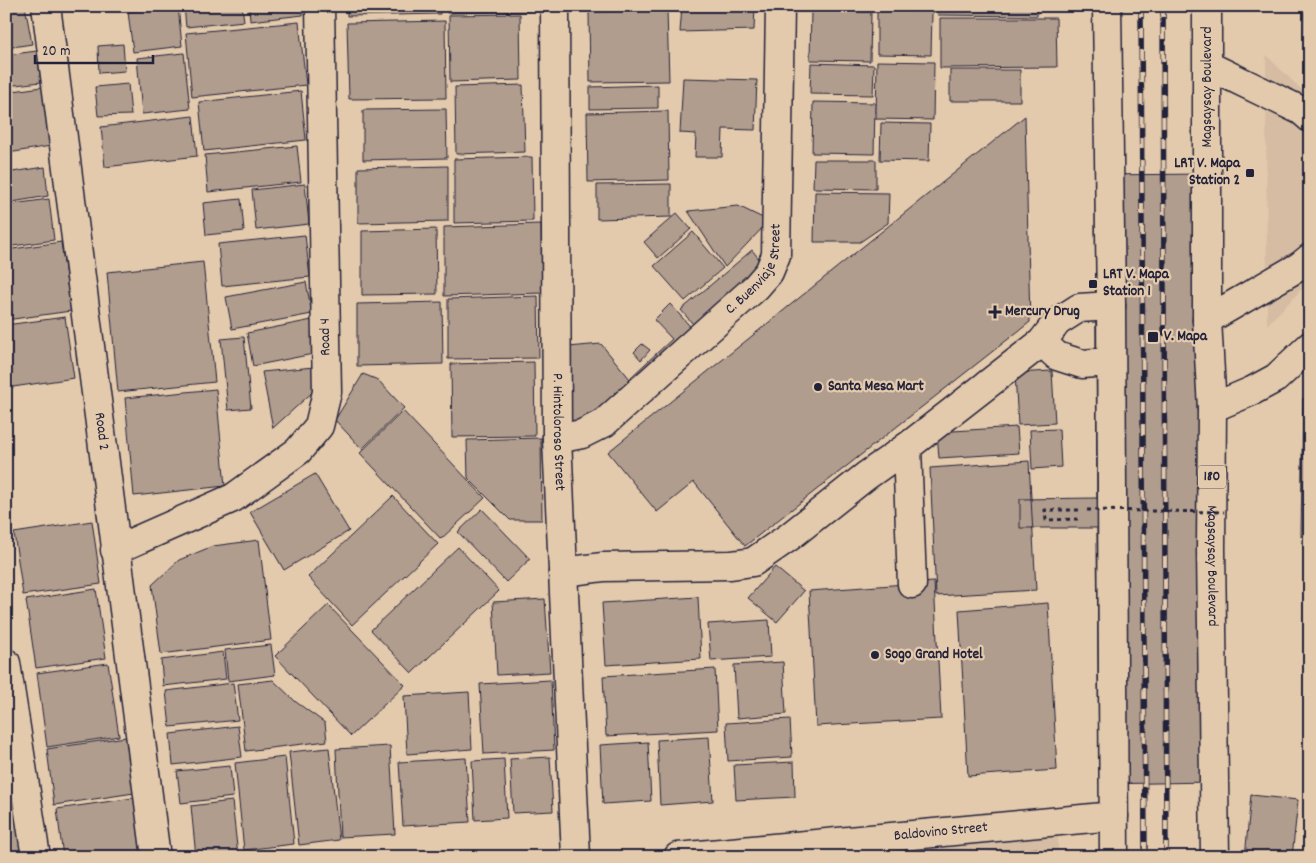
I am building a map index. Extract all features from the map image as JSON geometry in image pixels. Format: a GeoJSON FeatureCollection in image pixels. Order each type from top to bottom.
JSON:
{"type":"FeatureCollection","features":[{"type":"Feature","properties":{"kind":"street","name":"Road 2"},"geometry":{"type":"LineString","coordinates":[[46,6],[156,857]]}},
{"type":"Feature","properties":{"kind":"street","name":"Road 4"},"geometry":{"type":"LineString","coordinates":[[115,550],[233,498],[298,451],[319,426],[328,392],[320,6]]}},
{"type":"Feature","properties":{"kind":"street","name":"P. Hintoloroso Street"},"geometry":{"type":"LineString","coordinates":[[555,6],[557,439],[576,857]]}},
{"type":"Feature","properties":{"kind":"street","name":"C. Buenviaje Street"},"geometry":{"type":"LineString","coordinates":[[557,439],[582,434],[604,423],[756,287],[770,272],[776,255],[780,6]]}},
{"type":"Feature","properties":{"kind":"street"},"geometry":{"type":"LineString","coordinates":[[1107,6],[1111,306],[1114,857]]}},
{"type":"Feature","properties":{"kind":"street","name":"Magsaysay Boulevard"},"geometry":{"type":"LineString","coordinates":[[1208,6],[1207,320],[1212,408],[1211,549],[1215,857]]}},
{"type":"Feature","properties":{"kind":"street"},"geometry":{"type":"LineString","coordinates":[[1208,66],[1302,111],[1310,118]]}},
{"type":"Feature","properties":{"kind":"street"},"geometry":{"type":"LineString","coordinates":[[1207,320],[1300,266],[1310,258]]}},
{"type":"Feature","properties":{"kind":"street"},"geometry":{"type":"LineString","coordinates":[[563,572],[602,567],[731,565],[753,562],[789,537],[1042,342],[1057,322],[1079,308],[1111,306]]}},
{"type":"Feature","properties":{"kind":"street"},"geometry":{"type":"LineString","coordinates":[[1042,342],[1057,356],[1082,364],[1110,362]]}},
{"type":"Feature","properties":{"kind":"street"},"geometry":{"type":"LineString","coordinates":[[1212,408],[1252,391],[1276,378],[1308,353]]}},
{"type":"Feature","properties":{"kind":"street"},"geometry":{"type":"LineString","coordinates":[[907,447],[912,584]]}},
{"type":"Feature","properties":{"kind":"street"},"geometry":{"type":"LineString","coordinates":[[6,663],[14,769],[36,857]]}},
{"type":"Feature","properties":{"kind":"street","name":"Baldovino Street"},"geometry":{"type":"LineString","coordinates":[[678,857],[1114,816]]}},
{"type":"Feature","properties":{"kind":"path"},"geometry":{"type":"LineString","coordinates":[[1080,519],[1046,520],[1045,510],[1224,512]]}},
{"type":"Feature","properties":{"kind":"shaded area"},"geometry":{"type":"Polygon","coordinates":[[[1266,55],[1310,98],[1310,281],[1267,325],[1266,55]]]}},
{"type":"Feature","properties":{"kind":"shaded area"},"geometry":{"type":"Polygon","coordinates":[[[1058,834],[1058,857],[817,857],[1058,834]]]}},
{"type":"Feature","properties":{"kind":"building"},"geometry":{"type":"Polygon","coordinates":[[[25,6],[32,44],[6,48],[6,9],[25,6]]]}},
{"type":"Feature","properties":{"kind":"building"},"geometry":{"type":"Polygon","coordinates":[[[178,6],[182,46],[133,52],[128,12],[178,6]]]}},
{"type":"Feature","properties":{"kind":"building"},"geometry":{"type":"Polygon","coordinates":[[[184,6],[242,6],[244,21],[186,27],[184,6]]]}},
{"type":"Feature","properties":{"kind":"building"},"geometry":{"type":"Polygon","coordinates":[[[249,6],[303,6],[303,15],[250,21],[249,6]]]}},
{"type":"Feature","properties":{"kind":"building"},"geometry":{"type":"Polygon","coordinates":[[[347,6],[440,6],[440,14],[347,16],[347,6]]]}},
{"type":"Feature","properties":{"kind":"building"},"geometry":{"type":"Polygon","coordinates":[[[447,6],[530,6],[530,11],[447,13],[447,6]]]}},
{"type":"Feature","properties":{"kind":"building"},"geometry":{"type":"Polygon","coordinates":[[[604,6],[672,6],[672,8],[604,10],[604,6]]]}},
{"type":"Feature","properties":{"kind":"building"},"geometry":{"type":"Polygon","coordinates":[[[682,6],[755,6],[754,30],[680,32],[682,6]]]}},
{"type":"Feature","properties":{"kind":"building"},"geometry":{"type":"Polygon","coordinates":[[[808,6],[873,6],[873,9],[808,8],[808,6]]]}},
{"type":"Feature","properties":{"kind":"building"},"geometry":{"type":"Polygon","coordinates":[[[938,6],[1037,6],[1037,16],[938,15],[938,6]]]}},
{"type":"Feature","properties":{"kind":"building"},"geometry":{"type":"Polygon","coordinates":[[[1305,6],[1310,6],[1310,77],[1306,75],[1305,6]]]}},
{"type":"Feature","properties":{"kind":"building"},"geometry":{"type":"Polygon","coordinates":[[[667,10],[669,81],[590,82],[589,12],[667,10]]]}},
{"type":"Feature","properties":{"kind":"building"},"geometry":{"type":"Polygon","coordinates":[[[811,11],[871,12],[870,61],[810,60],[811,11]]]}},
{"type":"Feature","properties":{"kind":"building"},"geometry":{"type":"Polygon","coordinates":[[[877,11],[932,12],[931,55],[877,54],[877,11]]]}},
{"type":"Feature","properties":{"kind":"building"},"geometry":{"type":"Polygon","coordinates":[[[520,14],[521,80],[450,82],[449,15],[520,14]]]}},
{"type":"Feature","properties":{"kind":"building"},"geometry":{"type":"Polygon","coordinates":[[[940,18],[1056,18],[1057,67],[940,68],[940,18]]]}},
{"type":"Feature","properties":{"kind":"building"},"geometry":{"type":"Polygon","coordinates":[[[445,21],[446,98],[349,99],[347,23],[445,21]]]}},
{"type":"Feature","properties":{"kind":"building"},"geometry":{"type":"Polygon","coordinates":[[[299,22],[306,85],[192,97],[186,33],[299,22]]]}},
{"type":"Feature","properties":{"kind":"building"},"geometry":{"type":"Polygon","coordinates":[[[123,44],[125,71],[99,73],[98,46],[123,44]]]}},
{"type":"Feature","properties":{"kind":"building"},"geometry":{"type":"Polygon","coordinates":[[[37,51],[41,82],[6,86],[6,55],[37,51]]]}},
{"type":"Feature","properties":{"kind":"building"},"geometry":{"type":"Polygon","coordinates":[[[184,53],[190,109],[142,114],[137,58],[184,53]]]}},
{"type":"Feature","properties":{"kind":"building"},"geometry":{"type":"Polygon","coordinates":[[[877,61],[934,62],[933,120],[876,119],[877,61]]]}},
{"type":"Feature","properties":{"kind":"building"},"geometry":{"type":"Polygon","coordinates":[[[811,63],[874,65],[873,95],[810,94],[811,63]]]}},
{"type":"Feature","properties":{"kind":"building"},"geometry":{"type":"Polygon","coordinates":[[[950,70],[1020,70],[1020,101],[950,101],[950,70]]]}},
{"type":"Feature","properties":{"kind":"building"},"geometry":{"type":"Polygon","coordinates":[[[683,78],[757,80],[755,130],[723,129],[722,157],[695,157],[696,134],[680,133],[683,78]]]}},
{"type":"Feature","properties":{"kind":"building"},"geometry":{"type":"Polygon","coordinates":[[[128,84],[131,115],[98,116],[95,87],[128,84]]]}},
{"type":"Feature","properties":{"kind":"building"},"geometry":{"type":"Polygon","coordinates":[[[523,85],[525,152],[456,154],[455,87],[523,85]]]}},
{"type":"Feature","properties":{"kind":"building"},"geometry":{"type":"Polygon","coordinates":[[[658,85],[658,108],[590,109],[590,87],[658,85]]]}},
{"type":"Feature","properties":{"kind":"building"},"geometry":{"type":"Polygon","coordinates":[[[42,87],[51,146],[8,153],[6,92],[42,87]]]}},
{"type":"Feature","properties":{"kind":"building"},"geometry":{"type":"Polygon","coordinates":[[[301,91],[306,140],[204,151],[199,102],[301,91]]]}},
{"type":"Feature","properties":{"kind":"building"},"geometry":{"type":"Polygon","coordinates":[[[813,102],[875,103],[874,154],[812,153],[813,102]]]}},
{"type":"Feature","properties":{"kind":"building"},"geometry":{"type":"Polygon","coordinates":[[[446,109],[447,158],[363,160],[363,110],[446,109]]]}},
{"type":"Feature","properties":{"kind":"building"},"geometry":{"type":"Polygon","coordinates":[[[668,111],[669,180],[588,182],[587,113],[668,111]]]}},
{"type":"Feature","properties":{"kind":"building"},"geometry":{"type":"Polygon","coordinates":[[[193,116],[197,156],[105,167],[101,127],[193,116]]]}},
{"type":"Feature","properties":{"kind":"building","name":"Santa Mesa Mart"},"geometry":{"type":"Polygon","coordinates":[[[1025,116],[1030,322],[745,546],[694,482],[657,512],[608,452],[1025,116]]]}},
{"type":"Feature","properties":{"kind":"building"},"geometry":{"type":"Polygon","coordinates":[[[881,123],[930,124],[929,161],[880,160],[881,123]]]}},
{"type":"Feature","properties":{"kind":"building"},"geometry":{"type":"Polygon","coordinates":[[[297,146],[301,182],[208,192],[205,155],[297,146]]]}},
{"type":"Feature","properties":{"kind":"building"},"geometry":{"type":"Polygon","coordinates":[[[532,157],[533,221],[454,223],[454,159],[532,157]]]}},
{"type":"Feature","properties":{"kind":"building"},"geometry":{"type":"Polygon","coordinates":[[[814,160],[876,160],[876,189],[813,188],[814,160]]]}},
{"type":"Feature","properties":{"kind":"building"},"geometry":{"type":"Polygon","coordinates":[[[448,166],[448,221],[358,223],[358,168],[448,166]]]}},
{"type":"Feature","properties":{"kind":"building"},"geometry":{"type":"Polygon","coordinates":[[[45,167],[48,196],[6,203],[6,173],[45,167]]]}},
{"type":"Feature","properties":{"kind":"building","name":"V. Mapa"},"geometry":{"type":"Polygon","coordinates":[[[1209,174],[1212,782],[1099,784],[1097,528],[1020,528],[1020,499],[1097,498],[1095,175],[1209,174]]]}},
{"type":"Feature","properties":{"kind":"building"},"geometry":{"type":"Polygon","coordinates":[[[305,184],[309,224],[256,230],[252,190],[305,184]]]}},
{"type":"Feature","properties":{"kind":"building"},"geometry":{"type":"Polygon","coordinates":[[[671,184],[671,217],[597,219],[597,185],[671,184]]]}},
{"type":"Feature","properties":{"kind":"building"},"geometry":{"type":"Polygon","coordinates":[[[815,192],[889,193],[888,223],[860,242],[814,242],[815,192]]]}},
{"type":"Feature","properties":{"kind":"building"},"geometry":{"type":"Polygon","coordinates":[[[49,199],[54,240],[6,247],[6,205],[49,199]]]}},
{"type":"Feature","properties":{"kind":"building"},"geometry":{"type":"Polygon","coordinates":[[[241,199],[244,231],[206,235],[203,203],[241,199]]]}},
{"type":"Feature","properties":{"kind":"building"},"geometry":{"type":"Polygon","coordinates":[[[738,206],[769,221],[725,267],[688,211],[738,206]]]}},
{"type":"Feature","properties":{"kind":"building"},"geometry":{"type":"Polygon","coordinates":[[[677,213],[691,229],[658,258],[644,242],[677,213]]]}},
{"type":"Feature","properties":{"kind":"building"},"geometry":{"type":"Polygon","coordinates":[[[541,224],[542,293],[444,296],[444,227],[541,224]]]}},
{"type":"Feature","properties":{"kind":"building"},"geometry":{"type":"Polygon","coordinates":[[[436,229],[437,294],[362,295],[362,231],[436,229]]]}},
{"type":"Feature","properties":{"kind":"building"},"geometry":{"type":"Polygon","coordinates":[[[693,232],[723,268],[685,301],[654,266],[693,232]]]}},
{"type":"Feature","properties":{"kind":"building"},"geometry":{"type":"Polygon","coordinates":[[[305,235],[310,277],[222,286],[218,244],[305,235]]]}},
{"type":"Feature","properties":{"kind":"building"},"geometry":{"type":"Polygon","coordinates":[[[61,242],[71,311],[6,320],[6,250],[61,242]]]}},
{"type":"Feature","properties":{"kind":"building"},"geometry":{"type":"Polygon","coordinates":[[[752,250],[768,270],[698,330],[681,310],[752,250]]]}},
{"type":"Feature","properties":{"kind":"building"},"geometry":{"type":"Polygon","coordinates":[[[203,262],[215,382],[118,392],[107,272],[203,262]]]}},
{"type":"Feature","properties":{"kind":"building"},"geometry":{"type":"Polygon","coordinates":[[[306,282],[312,314],[232,329],[226,297],[306,282]]]}},
{"type":"Feature","properties":{"kind":"building"},"geometry":{"type":"Polygon","coordinates":[[[538,296],[539,358],[448,359],[448,299],[538,296]]]}},
{"type":"Feature","properties":{"kind":"building"},"geometry":{"type":"Polygon","coordinates":[[[442,302],[443,364],[357,366],[357,304],[442,302]]]}},
{"type":"Feature","properties":{"kind":"building"},"geometry":{"type":"Polygon","coordinates":[[[670,304],[696,333],[640,386],[631,377],[672,339],[654,320],[670,304]]]}},
{"type":"Feature","properties":{"kind":"building"},"geometry":{"type":"Polygon","coordinates":[[[65,317],[74,378],[6,388],[6,325],[65,317]]]}},
{"type":"Feature","properties":{"kind":"building"},"geometry":{"type":"Polygon","coordinates":[[[312,320],[318,353],[253,366],[247,333],[312,320]]]}},
{"type":"Feature","properties":{"kind":"building"},"geometry":{"type":"Polygon","coordinates":[[[244,337],[251,408],[228,410],[221,339],[244,337]]]}},
{"type":"Feature","properties":{"kind":"building"},"geometry":{"type":"Polygon","coordinates":[[[601,344],[635,385],[602,421],[560,425],[558,348],[601,344]]]}},
{"type":"Feature","properties":{"kind":"building"},"geometry":{"type":"Polygon","coordinates":[[[642,344],[650,350],[641,360],[634,352],[642,344]]]}},
{"type":"Feature","properties":{"kind":"building"},"geometry":{"type":"Polygon","coordinates":[[[534,362],[535,436],[452,437],[451,364],[534,362]]]}},
{"type":"Feature","properties":{"kind":"building"},"geometry":{"type":"Polygon","coordinates":[[[314,367],[317,388],[273,428],[262,372],[314,367]]]}},
{"type":"Feature","properties":{"kind":"building"},"geometry":{"type":"Polygon","coordinates":[[[1052,371],[1055,423],[1018,425],[1015,373],[1052,371]]]}},
{"type":"Feature","properties":{"kind":"building"},"geometry":{"type":"Polygon","coordinates":[[[363,374],[378,380],[404,408],[362,449],[335,420],[363,374]]]}},
{"type":"Feature","properties":{"kind":"building"},"geometry":{"type":"Polygon","coordinates":[[[216,389],[225,486],[134,496],[125,398],[216,389]]]}},
{"type":"Feature","properties":{"kind":"building"},"geometry":{"type":"Polygon","coordinates":[[[1303,398],[1310,403],[1310,527],[1301,537],[1303,398]]]}},
{"type":"Feature","properties":{"kind":"building"},"geometry":{"type":"Polygon","coordinates":[[[403,411],[485,498],[441,539],[360,453],[403,411]]]}},
{"type":"Feature","properties":{"kind":"building"},"geometry":{"type":"Polygon","coordinates":[[[1017,427],[1019,453],[939,458],[937,432],[1017,427]]]}},
{"type":"Feature","properties":{"kind":"building"},"geometry":{"type":"Polygon","coordinates":[[[1059,429],[1061,467],[1032,469],[1030,430],[1059,429]]]}},
{"type":"Feature","properties":{"kind":"building"},"geometry":{"type":"Polygon","coordinates":[[[541,438],[542,520],[510,520],[468,478],[467,440],[541,438]]]}},
{"type":"Feature","properties":{"kind":"building"},"geometry":{"type":"Polygon","coordinates":[[[1029,461],[1036,590],[936,596],[930,468],[1029,461]]]}},
{"type":"Feature","properties":{"kind":"building"},"geometry":{"type":"Polygon","coordinates":[[[315,474],[349,531],[284,570],[250,512],[315,474]]]}},
{"type":"Feature","properties":{"kind":"building"},"geometry":{"type":"Polygon","coordinates":[[[393,496],[438,544],[352,625],[308,577],[393,496]]]}},
{"type":"Feature","properties":{"kind":"building"},"geometry":{"type":"Polygon","coordinates":[[[482,509],[530,559],[506,582],[458,532],[482,509]]]}},
{"type":"Feature","properties":{"kind":"building"},"geometry":{"type":"Polygon","coordinates":[[[92,521],[101,584],[23,595],[14,533],[92,521]]]}},
{"type":"Feature","properties":{"kind":"building"},"geometry":{"type":"Polygon","coordinates":[[[259,540],[271,640],[161,654],[152,585],[179,560],[213,546],[259,540]]]}},
{"type":"Feature","properties":{"kind":"building"},"geometry":{"type":"Polygon","coordinates":[[[458,547],[499,591],[412,673],[371,630],[458,547]]]}},
{"type":"Feature","properties":{"kind":"building"},"geometry":{"type":"Polygon","coordinates":[[[775,567],[804,591],[777,622],[748,598],[775,567]]]}},
{"type":"Feature","properties":{"kind":"building","name":"Sogo Grand Hotel"},"geometry":{"type":"Polygon","coordinates":[[[934,582],[941,719],[816,726],[809,591],[934,582]]]}},
{"type":"Feature","properties":{"kind":"building"},"geometry":{"type":"Polygon","coordinates":[[[96,589],[106,658],[36,668],[26,600],[96,589]]]}},
{"type":"Feature","properties":{"kind":"building"},"geometry":{"type":"Polygon","coordinates":[[[698,597],[701,659],[606,665],[602,603],[698,597]]]}},
{"type":"Feature","properties":{"kind":"building"},"geometry":{"type":"Polygon","coordinates":[[[545,599],[550,672],[497,675],[493,602],[545,599]]]}},
{"type":"Feature","properties":{"kind":"building"},"geometry":{"type":"Polygon","coordinates":[[[1048,603],[1057,770],[968,776],[959,610],[1048,603]]]}},
{"type":"Feature","properties":{"kind":"building"},"geometry":{"type":"Polygon","coordinates":[[[328,605],[405,685],[351,736],[275,656],[328,605]]]}},
{"type":"Feature","properties":{"kind":"building"},"geometry":{"type":"Polygon","coordinates":[[[769,620],[771,657],[711,661],[708,624],[769,620]]]}},
{"type":"Feature","properties":{"kind":"building"},"geometry":{"type":"Polygon","coordinates":[[[271,645],[275,675],[228,681],[225,650],[271,645]]]}},
{"type":"Feature","properties":{"kind":"building"},"geometry":{"type":"Polygon","coordinates":[[[223,652],[226,679],[163,686],[161,660],[223,652]]]}},
{"type":"Feature","properties":{"kind":"building"},"geometry":{"type":"Polygon","coordinates":[[[783,662],[786,714],[737,718],[734,665],[783,662]]]}},
{"type":"Feature","properties":{"kind":"building"},"geometry":{"type":"Polygon","coordinates":[[[108,663],[119,736],[47,747],[37,673],[108,663]]]}},
{"type":"Feature","properties":{"kind":"building"},"geometry":{"type":"Polygon","coordinates":[[[715,669],[718,730],[606,736],[603,676],[715,669]]]}},
{"type":"Feature","properties":{"kind":"building"},"geometry":{"type":"Polygon","coordinates":[[[273,680],[296,702],[325,723],[327,741],[246,751],[238,684],[273,680]]]}},
{"type":"Feature","properties":{"kind":"building"},"geometry":{"type":"Polygon","coordinates":[[[551,680],[554,750],[484,754],[480,684],[551,680]]]}},
{"type":"Feature","properties":{"kind":"building"},"geometry":{"type":"Polygon","coordinates":[[[233,683],[238,720],[170,727],[166,691],[233,683]]]}},
{"type":"Feature","properties":{"kind":"building"},"geometry":{"type":"Polygon","coordinates":[[[469,692],[472,749],[407,754],[404,696],[469,692]]]}},
{"type":"Feature","properties":{"kind":"building"},"geometry":{"type":"Polygon","coordinates":[[[790,719],[792,757],[728,761],[726,723],[790,719]]]}},
{"type":"Feature","properties":{"kind":"building"},"geometry":{"type":"Polygon","coordinates":[[[238,726],[242,757],[173,765],[170,734],[238,726]]]}},
{"type":"Feature","properties":{"kind":"building"},"geometry":{"type":"Polygon","coordinates":[[[126,737],[134,793],[54,805],[47,749],[126,737]]]}},
{"type":"Feature","properties":{"kind":"building"},"geometry":{"type":"Polygon","coordinates":[[[709,737],[713,801],[660,805],[657,740],[709,737]]]}},
{"type":"Feature","properties":{"kind":"building"},"geometry":{"type":"Polygon","coordinates":[[[648,742],[651,801],[603,804],[600,745],[648,742]]]}},
{"type":"Feature","properties":{"kind":"building"},"geometry":{"type":"Polygon","coordinates":[[[390,746],[395,834],[340,837],[336,749],[390,746]]]}},
{"type":"Feature","properties":{"kind":"building"},"geometry":{"type":"Polygon","coordinates":[[[329,748],[339,840],[299,845],[289,752],[329,748]]]}},
{"type":"Feature","properties":{"kind":"building"},"geometry":{"type":"Polygon","coordinates":[[[285,757],[294,844],[244,850],[235,763],[285,757]]]}},
{"type":"Feature","properties":{"kind":"building"},"geometry":{"type":"Polygon","coordinates":[[[550,757],[553,811],[513,813],[510,759],[550,757]]]}},
{"type":"Feature","properties":{"kind":"building"},"geometry":{"type":"Polygon","coordinates":[[[466,758],[470,822],[403,826],[399,762],[466,758]]]}},
{"type":"Feature","properties":{"kind":"building"},"geometry":{"type":"Polygon","coordinates":[[[504,759],[507,818],[475,820],[472,761],[504,759]]]}},
{"type":"Feature","properties":{"kind":"building"},"geometry":{"type":"Polygon","coordinates":[[[794,762],[795,797],[736,800],[734,765],[794,762]]]}},
{"type":"Feature","properties":{"kind":"building"},"geometry":{"type":"Polygon","coordinates":[[[230,766],[233,797],[181,803],[177,771],[230,766]]]}},
{"type":"Feature","properties":{"kind":"building"},"geometry":{"type":"Polygon","coordinates":[[[13,777],[24,857],[6,857],[6,778],[13,777]]]}},
{"type":"Feature","properties":{"kind":"building"},"geometry":{"type":"Polygon","coordinates":[[[1251,795],[1298,800],[1292,857],[1245,857],[1251,795]]]}},
{"type":"Feature","properties":{"kind":"building"},"geometry":{"type":"Polygon","coordinates":[[[140,797],[149,857],[63,857],[57,809],[140,797]]]}},
{"type":"Feature","properties":{"kind":"building"},"geometry":{"type":"Polygon","coordinates":[[[232,801],[238,856],[196,857],[191,806],[232,801]]]}},
{"type":"Feature","properties":{"kind":"building"},"geometry":{"type":"Polygon","coordinates":[[[1037,848],[1037,857],[951,857],[1037,848]]]}},
{"type":"Feature","properties":{"kind":"railway"},"geometry":{"type":"LineString","coordinates":[[1141,6],[1145,857]]}},
{"type":"Feature","properties":{"kind":"railway"},"geometry":{"type":"LineString","coordinates":[[1163,6],[1166,857]]}},
{"type":"Feature","properties":{"kind":"place","name":"LRT V. Mapa Station 2"},"geometry":{"type":"Point","coordinates":[1250,173]}},
{"type":"Feature","properties":{"kind":"place","name":"LRT V. Mapa Station 1"},"geometry":{"type":"Point","coordinates":[1093,284]}},
{"type":"Feature","properties":{"kind":"place","name":"Mercury Drug"},"geometry":{"type":"Point","coordinates":[995,312]}},
{"type":"Feature","properties":{"kind":"place","name":"V. Mapa"},"geometry":{"type":"Point","coordinates":[1153,337]}},
{"type":"Feature","properties":{"kind":"place","name":"Santa Mesa Mart"},"geometry":{"type":"Point","coordinates":[818,387]}},
{"type":"Feature","properties":{"kind":"place","name":"Sogo Grand Hotel"},"geometry":{"type":"Point","coordinates":[875,655]}}]}
